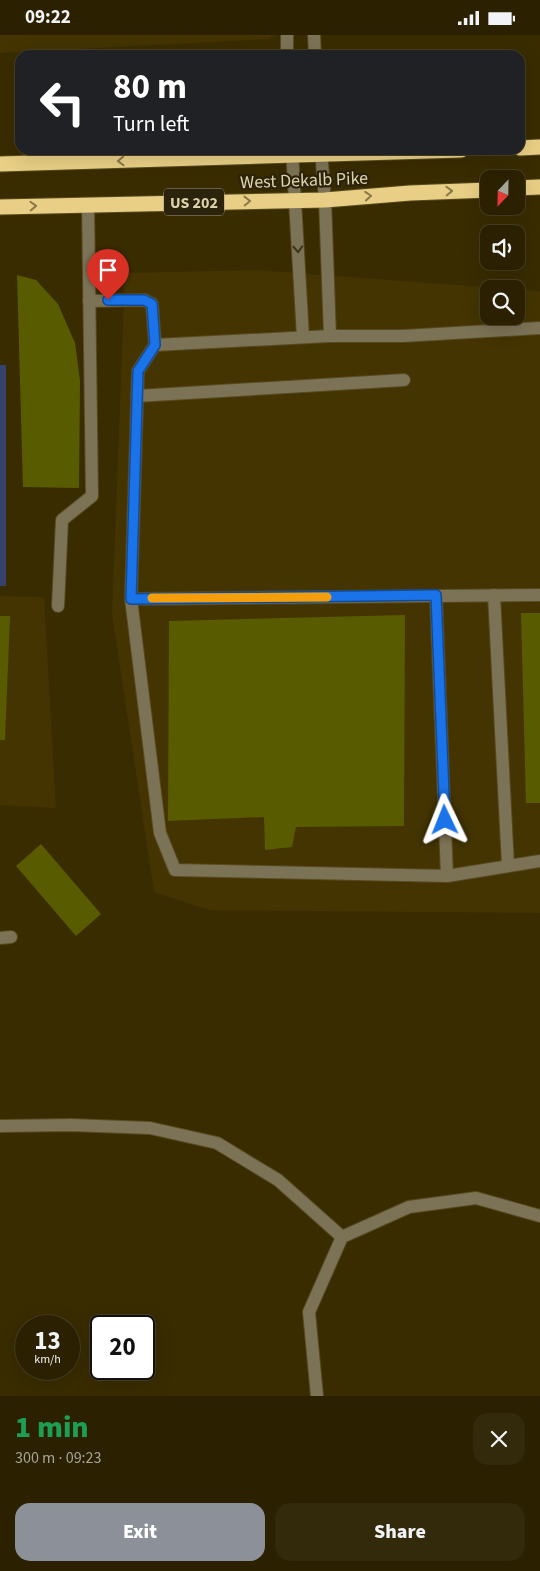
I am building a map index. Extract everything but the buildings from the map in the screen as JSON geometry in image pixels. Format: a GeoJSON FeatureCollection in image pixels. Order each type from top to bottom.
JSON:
{"type":"FeatureCollection","features":[{"type":"Feature","properties":{"kind":"highway"},"geometry":{"type":"LineString","coordinates":[[525,148],[540,147]]}},
{"type":"Feature","properties":{"kind":"highway","name":"West Dekalb Pike"},"geometry":{"type":"LineString","coordinates":[[0,164],[239,155]]}},
{"type":"Feature","properties":{"kind":"highway"},"geometry":{"type":"LineString","coordinates":[[525,188],[540,187]]}},
{"type":"Feature","properties":{"kind":"highway","name":"West Dekalb Pike"},"geometry":{"type":"LineString","coordinates":[[0,207],[325,200],[480,189]]}},
{"type":"Feature","properties":{"kind":"street"},"geometry":{"type":"LineString","coordinates":[[287,35],[287,50]]}},
{"type":"Feature","properties":{"kind":"street"},"geometry":{"type":"LineString","coordinates":[[314,35],[315,50]]}},
{"type":"Feature","properties":{"kind":"street"},"geometry":{"type":"LineString","coordinates":[[292,155],[303,337]]}},
{"type":"Feature","properties":{"kind":"street"},"geometry":{"type":"LineString","coordinates":[[321,155],[325,200],[330,336]]}},
{"type":"Feature","properties":{"kind":"street"},"geometry":{"type":"LineString","coordinates":[[58,606],[62,520],[92,496],[88,204]]}},
{"type":"Feature","properties":{"kind":"street"},"geometry":{"type":"LineString","coordinates":[[90,301],[144,300],[152,304],[155,345],[138,371],[131,599],[160,833],[175,870],[447,876],[540,861]]}},
{"type":"Feature","properties":{"kind":"street"},"geometry":{"type":"LineString","coordinates":[[155,345],[330,336],[403,336],[540,328]]}},
{"type":"Feature","properties":{"kind":"street"},"geometry":{"type":"LineString","coordinates":[[137,396],[404,380]]}},
{"type":"Feature","properties":{"kind":"street"},"geometry":{"type":"LineString","coordinates":[[436,595],[447,876]]}},
{"type":"Feature","properties":{"kind":"street"},"geometry":{"type":"LineString","coordinates":[[494,595],[508,866]]}},
{"type":"Feature","properties":{"kind":"street"},"geometry":{"type":"LineString","coordinates":[[131,599],[540,595]]}},
{"type":"Feature","properties":{"kind":"street"},"geometry":{"type":"LineString","coordinates":[[0,1126],[71,1125],[150,1128],[217,1143],[278,1180],[342,1237]]}},
{"type":"Feature","properties":{"kind":"street"},"geometry":{"type":"LineString","coordinates":[[317,1396],[309,1312],[342,1237],[408,1207],[476,1199],[540,1216]]}},
{"type":"Feature","properties":{"kind":"shaded area"},"geometry":{"type":"Polygon","coordinates":[[[0,35],[275,35],[269,39],[58,50],[15,50],[15,52],[0,53],[0,35]]]}},
{"type":"Feature","properties":{"kind":"shaded area"},"geometry":{"type":"Polygon","coordinates":[[[256,270],[480,287],[480,325],[525,325],[525,290],[540,291],[540,913],[209,910],[154,892],[112,614],[125,273],[256,270]]]}},
{"type":"Feature","properties":{"kind":"shaded area"},"geometry":{"type":"Polygon","coordinates":[[[0,365],[6,365],[6,586],[0,586],[0,365]]]}},
{"type":"Feature","properties":{"kind":"shaded area"},"geometry":{"type":"Polygon","coordinates":[[[0,596],[44,597],[56,808],[0,805],[0,596]]]}},
{"type":"Feature","properties":{"kind":"slow traffic"},"geometry":{"type":"LineString","coordinates":[[152,598],[327,597]]}},
{"type":"Feature","properties":{"kind":"route"},"geometry":{"type":"LineString","coordinates":[[108,300],[144,300],[152,304],[155,345],[138,371],[131,599],[436,595],[445,820]]}}]}
